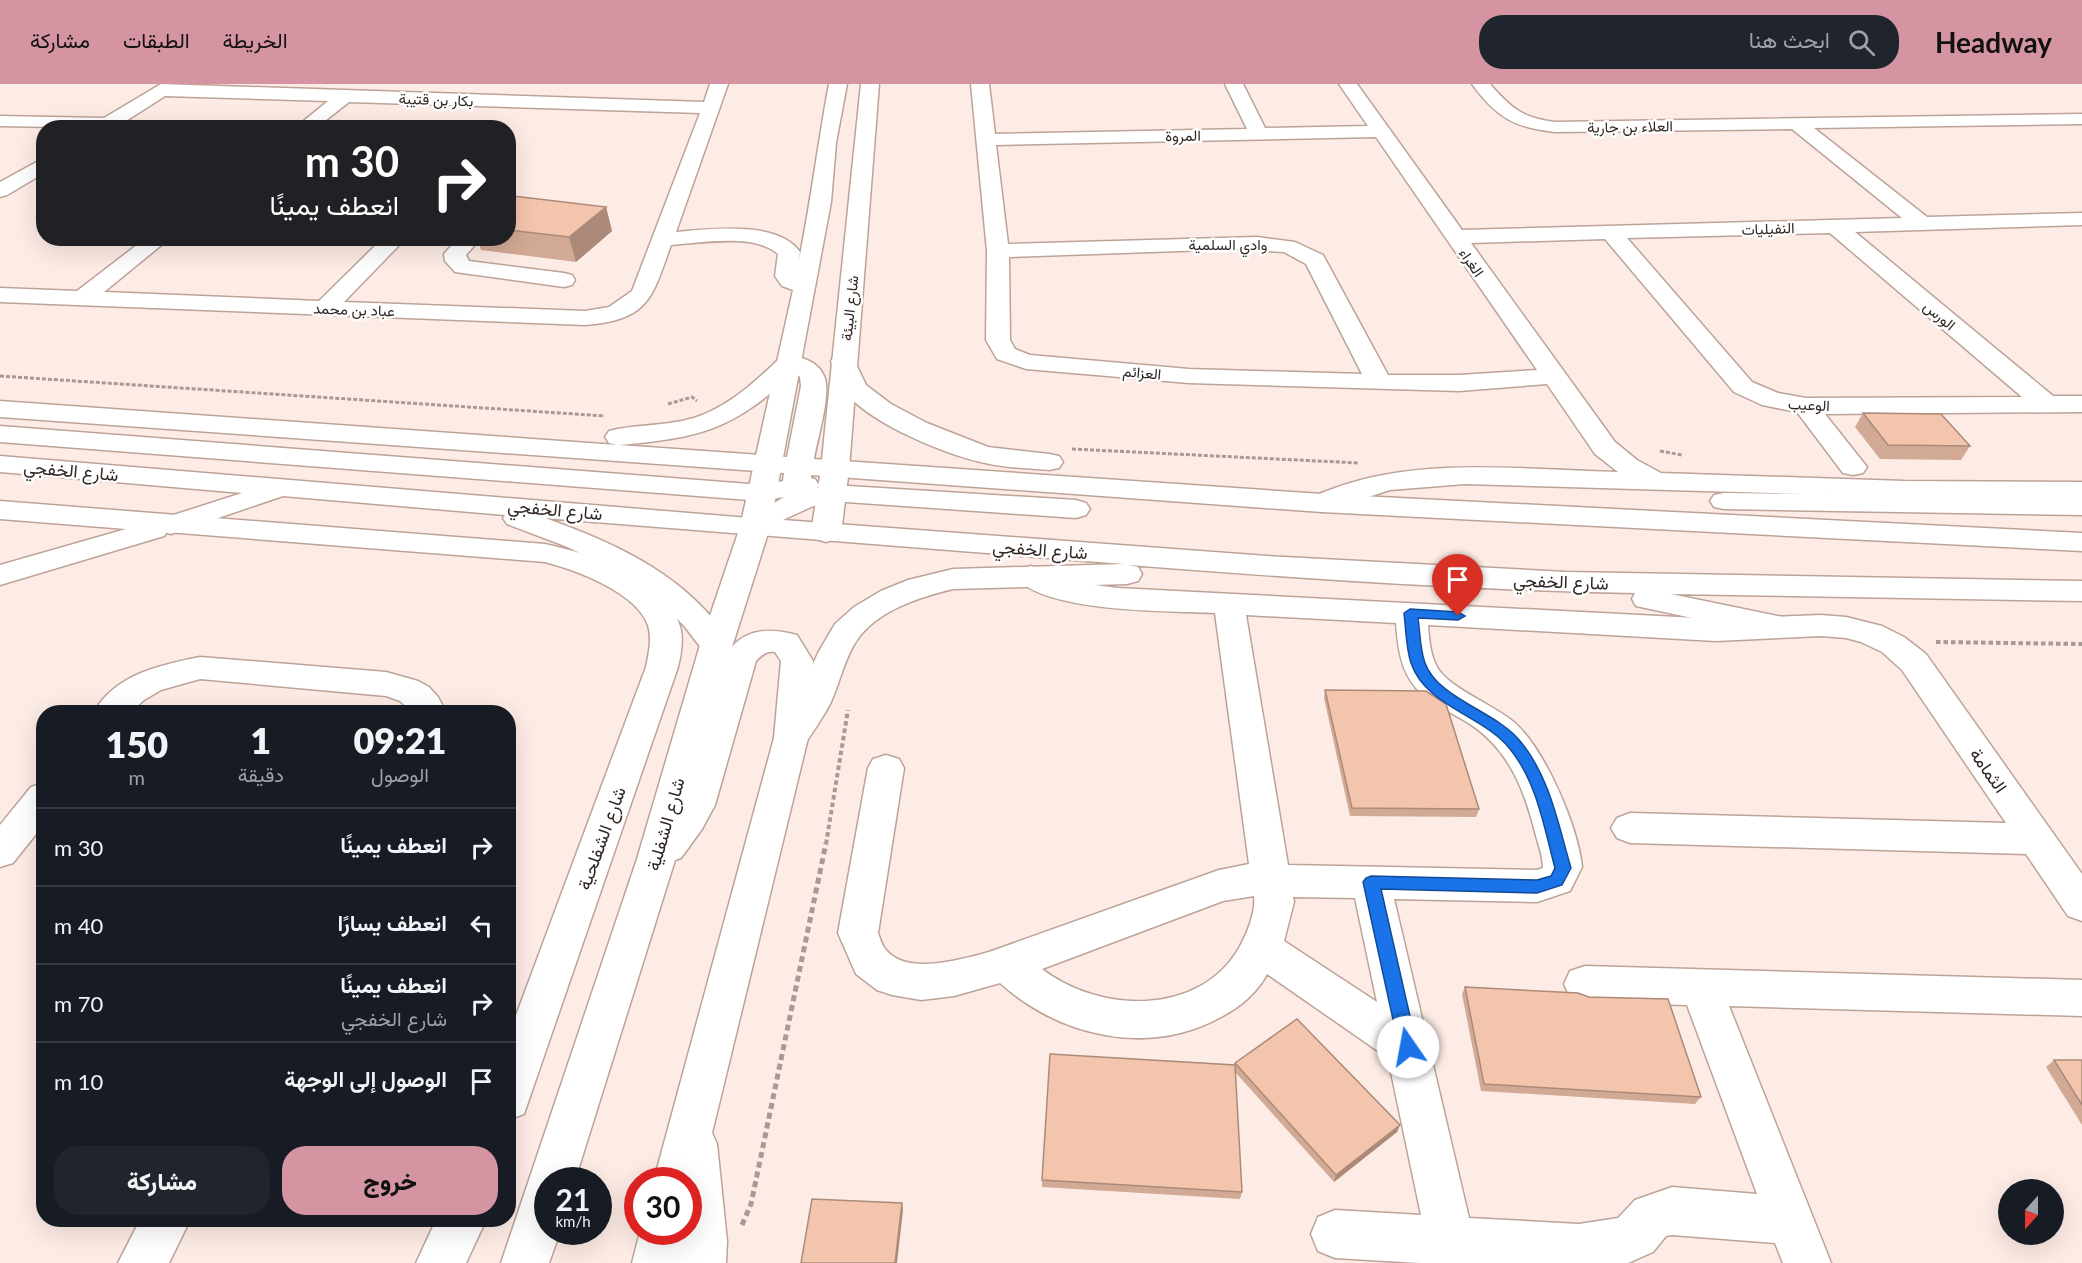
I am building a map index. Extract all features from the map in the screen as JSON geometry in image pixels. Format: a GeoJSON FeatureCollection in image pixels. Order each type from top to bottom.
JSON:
{"type":"FeatureCollection","features":[{"type":"Feature","properties":{"kind":"main road","name":"عباد بن محمد"},"geometry":{"type":"LineString","coordinates":[[0,295],[326,308],[461,292],[563,318],[613,315],[627,309],[643,293],[719,84]]}},
{"type":"Feature","properties":{"kind":"main road"},"geometry":{"type":"LineString","coordinates":[[768,464],[805,287],[838,84]]}},
{"type":"Feature","properties":{"kind":"main road","name":"شارع البيئة"},"geometry":{"type":"LineString","coordinates":[[826,533],[834,481],[843,361],[870,84]]}},
{"type":"Feature","properties":{"kind":"main road","name":"العزائم"},"geometry":{"type":"LineString","coordinates":[[980,84],[998,250],[998,340],[1006,354],[1026,362],[1189,376],[1459,383],[1552,376]]}},
{"type":"Feature","properties":{"kind":"main road"},"geometry":{"type":"LineString","coordinates":[[1234,84],[1258,133]]}},
{"type":"Feature","properties":{"kind":"main road","name":"الغراء"},"geometry":{"type":"LineString","coordinates":[[1347,84],[1598,439],[1621,462],[1657,482]]}},
{"type":"Feature","properties":{"kind":"main road","name":"العلاء بن جارية"},"geometry":{"type":"LineString","coordinates":[[1481,84],[1510,117],[1530,125],[1555,127],[2082,118]]}},
{"type":"Feature","properties":{"kind":"main road","name":"بكار بن قتيبة"},"geometry":{"type":"LineString","coordinates":[[167,88],[345,97],[710,108]]}},
{"type":"Feature","properties":{"kind":"main road"},"geometry":{"type":"LineString","coordinates":[[114,120],[167,88]]}},
{"type":"Feature","properties":{"kind":"main road"},"geometry":{"type":"LineString","coordinates":[[315,120],[345,97]]}},
{"type":"Feature","properties":{"kind":"main road"},"geometry":{"type":"LineString","coordinates":[[516,119],[532,103]]}},
{"type":"Feature","properties":{"kind":"main road"},"geometry":{"type":"LineString","coordinates":[[0,121],[36,123]]}},
{"type":"Feature","properties":{"kind":"main road"},"geometry":{"type":"LineString","coordinates":[[1796,123],[1922,223]]}},
{"type":"Feature","properties":{"kind":"main road","name":"المروة"},"geometry":{"type":"LineString","coordinates":[[986,140],[1380,130]]}},
{"type":"Feature","properties":{"kind":"main road"},"geometry":{"type":"LineString","coordinates":[[0,191],[36,169]]}},
{"type":"Feature","properties":{"kind":"main road"},"geometry":{"type":"LineString","coordinates":[[802,200],[822,190]]}},
{"type":"Feature","properties":{"kind":"main road"},"geometry":{"type":"LineString","coordinates":[[2054,219],[2082,238]]}},
{"type":"Feature","properties":{"kind":"main road","name":"النفيليات"},"geometry":{"type":"LineString","coordinates":[[1455,237],[2082,219]]}},
{"type":"Feature","properties":{"kind":"main road"},"geometry":{"type":"LineString","coordinates":[[662,239],[742,236],[785,226]]}},
{"type":"Feature","properties":{"kind":"main road","name":"الورس"},"geometry":{"type":"LineString","coordinates":[[1835,226],[2046,404]]}},
{"type":"Feature","properties":{"kind":"main road","name":"الوعيب"},"geometry":{"type":"LineString","coordinates":[[1610,232],[1743,387],[1771,400],[1806,406],[2082,404]]}},
{"type":"Feature","properties":{"kind":"main road"},"geometry":{"type":"LineString","coordinates":[[742,236],[765,239],[786,248],[789,256],[786,276],[796,284],[805,287]]}},
{"type":"Feature","properties":{"kind":"main road","name":"وادي السلمية"},"geometry":{"type":"LineString","coordinates":[[998,250],[1236,243],[1273,244],[1302,249],[1315,260],[1380,382]]}},
{"type":"Feature","properties":{"kind":"main road"},"geometry":{"type":"LineString","coordinates":[[83,298],[150,246]]}},
{"type":"Feature","properties":{"kind":"main road"},"geometry":{"type":"LineString","coordinates":[[326,308],[388,246]]}},
{"type":"Feature","properties":{"kind":"main road"},"geometry":{"type":"LineString","coordinates":[[462,246],[454,258],[463,267],[461,292],[564,280]]}},
{"type":"Feature","properties":{"kind":"main road"},"geometry":{"type":"LineString","coordinates":[[843,361],[850,381],[867,399],[948,443],[985,455],[1107,469],[1138,479],[1166,492]]}},
{"type":"Feature","properties":{"kind":"main road"},"geometry":{"type":"LineString","coordinates":[[522,445],[664,433],[720,417],[761,389],[790,362]]}},
{"type":"Feature","properties":{"kind":"main road"},"geometry":{"type":"LineString","coordinates":[[790,362],[810,372],[814,386],[797,485],[807,518],[826,533]]}},
{"type":"Feature","properties":{"kind":"main road"},"geometry":{"type":"LineString","coordinates":[[1806,406],[1853,466]]}},
{"type":"Feature","properties":{"kind":"main road"},"geometry":{"type":"LineString","coordinates":[[0,409],[768,464],[797,485]]}},
{"type":"Feature","properties":{"kind":"main road"},"geometry":{"type":"LineString","coordinates":[[0,434],[272,453],[762,493],[797,485],[834,481],[1166,492],[1322,503],[2069,542]]}},
{"type":"Feature","properties":{"kind":"main road"},"geometry":{"type":"LineString","coordinates":[[1580,479],[1596,465],[1600,448],[1598,439]]}},
{"type":"Feature","properties":{"kind":"main road","name":"شارع الخفجي"},"geometry":{"type":"LineString","coordinates":[[0,464],[826,533],[1267,566],[1566,582],[2082,591]]}},
{"type":"Feature","properties":{"kind":"main road","name":"شارع الشفلية"},"geometry":{"type":"LineString","coordinates":[[556,1167],[656,859],[716,645],[755,527],[768,464]]}},
{"type":"Feature","properties":{"kind":"main road"},"geometry":{"type":"LineString","coordinates":[[1322,503],[1354,491],[1389,483],[1466,476],[2082,490]]}},
{"type":"Feature","properties":{"kind":"main road"},"geometry":{"type":"LineString","coordinates":[[834,481],[1452,532],[1932,546],[2069,542]]}},
{"type":"Feature","properties":{"kind":"main road"},"geometry":{"type":"LineString","coordinates":[[755,527],[771,514],[797,485]]}},
{"type":"Feature","properties":{"kind":"main road"},"geometry":{"type":"LineString","coordinates":[[3,577],[285,488]]}},
{"type":"Feature","properties":{"kind":"main road"},"geometry":{"type":"LineString","coordinates":[[1619,517],[1706,501],[2082,506]]}},
{"type":"Feature","properties":{"kind":"main road"},"geometry":{"type":"LineString","coordinates":[[470,502],[579,540],[628,562],[669,591],[687,607],[716,645]]}},
{"type":"Feature","properties":{"kind":"main road"},"geometry":{"type":"LineString","coordinates":[[0,510],[171,525]]}},
{"type":"Feature","properties":{"kind":"main road","name":"شارع الشفلحية"},"geometry":{"type":"LineString","coordinates":[[171,525],[545,553],[600,570],[648,602],[662,621],[667,643],[662,667],[516,1077]]}},
{"type":"Feature","properties":{"kind":"main road"},"geometry":{"type":"LineString","coordinates":[[791,738],[813,703],[834,653],[846,632],[865,615],[903,593],[953,579],[1136,574],[1267,566]]}},
{"type":"Feature","properties":{"kind":"main road","name":"شارع الخفجي"},"geometry":{"type":"LineString","coordinates":[[1031,576],[1062,591],[1098,599],[1229,603],[1732,630],[1781,626],[1856,629],[1890,641]]}},
{"type":"Feature","properties":{"kind":"main road"},"geometry":{"type":"LineString","coordinates":[[1566,582],[1781,626]]}},
{"type":"Feature","properties":{"kind":"main road"},"geometry":{"type":"LineString","coordinates":[[1939,589],[2082,612]]}},
{"type":"Feature","properties":{"kind":"main road"},"geometry":{"type":"LineString","coordinates":[[1006,963],[1027,982],[1052,998],[1076,1009],[1127,1021],[1178,1016],[1201,1008],[1222,997],[1239,983],[1253,966],[1271,925],[1274,902],[1229,603]]}},
{"type":"Feature","properties":{"kind":"main road"},"geometry":{"type":"LineString","coordinates":[[886,768],[858,921],[860,945],[865,956],[884,973],[897,978],[922,982],[969,977],[1219,886],[1271,879],[1537,886],[1556,881],[1563,868],[1538,781],[1528,761],[1496,726],[1446,696],[1430,683],[1418,664],[1410,613]]}},
{"type":"Feature","properties":{"kind":"main road"},"geometry":{"type":"LineString","coordinates":[[656,859],[680,833],[697,805],[736,669],[747,649],[756,642],[772,639],[786,642],[797,662],[791,738],[680,1167]]}},
{"type":"Feature","properties":{"kind":"main road","name":"الثمامة"},"geometry":{"type":"LineString","coordinates":[[1890,641],[1914,662],[2082,905]]}},
{"type":"Feature","properties":{"kind":"main road"},"geometry":{"type":"LineString","coordinates":[[118,705],[132,692],[149,682],[200,668],[386,684],[412,692],[425,705]]}},
{"type":"Feature","properties":{"kind":"main road"},"geometry":{"type":"LineString","coordinates":[[0,852],[36,807]]}},
{"type":"Feature","properties":{"kind":"main road"},"geometry":{"type":"LineString","coordinates":[[1630,828],[2036,839]]}},
{"type":"Feature","properties":{"kind":"main road"},"geometry":{"type":"LineString","coordinates":[[1371,882],[1453,1251]]}},
{"type":"Feature","properties":{"kind":"main road"},"geometry":{"type":"LineString","coordinates":[[1262,948],[1408,1047]]}},
{"type":"Feature","properties":{"kind":"main road"},"geometry":{"type":"LineString","coordinates":[[1585,984],[2082,998]]}},
{"type":"Feature","properties":{"kind":"main road"},"geometry":{"type":"LineString","coordinates":[[1701,988],[1807,1263]]}},
{"type":"Feature","properties":{"kind":"main road"},"geometry":{"type":"LineString","coordinates":[[692,1118],[703,1241],[702,1263]]}},
{"type":"Feature","properties":{"kind":"main road"},"geometry":{"type":"LineString","coordinates":[[1335,1234],[1453,1251],[1579,1248],[1602,1246],[1624,1240],[1642,1230],[1647,1220],[1672,1211],[1790,1220]]}},
{"type":"Feature","properties":{"kind":"main road"},"geometry":{"type":"LineString","coordinates":[[142,1263],[162,1227]]}},
{"type":"Feature","properties":{"kind":"main road"},"geometry":{"type":"LineString","coordinates":[[440,1263],[458,1227]]}},
{"type":"Feature","properties":{"kind":"main road"},"geometry":{"type":"LineString","coordinates":[[525,1263],[534,1236]]}},
{"type":"Feature","properties":{"kind":"main road"},"geometry":{"type":"LineString","coordinates":[[656,1263],[661,1245]]}},
{"type":"Feature","properties":{"kind":"path"},"geometry":{"type":"LineString","coordinates":[[0,376],[614,416]]}},
{"type":"Feature","properties":{"kind":"path"},"geometry":{"type":"LineString","coordinates":[[660,407],[702,394]]}},
{"type":"Feature","properties":{"kind":"path"},"geometry":{"type":"LineString","coordinates":[[692,397],[720,417]]}},
{"type":"Feature","properties":{"kind":"path"},"geometry":{"type":"LineString","coordinates":[[1890,641],[2082,644]]}},
{"type":"Feature","properties":{"kind":"path"},"geometry":{"type":"LineString","coordinates":[[739,1234],[751,1204],[820,878],[848,708]]}},
{"type":"Feature","properties":{"kind":"building"},"geometry":{"type":"Polygon","coordinates":[[[516,196],[606,207],[569,237],[516,231],[516,196]]]}},
{"type":"Feature","properties":{"kind":"building"},"geometry":{"type":"Polygon","coordinates":[[[1863,413],[1941,414],[1970,446],[1888,445],[1863,413]]]}},
{"type":"Feature","properties":{"kind":"building"},"geometry":{"type":"Polygon","coordinates":[[[1325,690],[1426,691],[1446,704],[1479,809],[1352,808],[1325,690]]]}},
{"type":"Feature","properties":{"kind":"building"},"geometry":{"type":"Polygon","coordinates":[[[1465,987],[1578,993],[1589,997],[1668,999],[1701,1097],[1484,1084],[1465,987]]]}},
{"type":"Feature","properties":{"kind":"building"},"geometry":{"type":"Polygon","coordinates":[[[1297,1019],[1400,1125],[1336,1175],[1235,1063],[1297,1019]]]}},
{"type":"Feature","properties":{"kind":"building"},"geometry":{"type":"Polygon","coordinates":[[[1050,1054],[1235,1065],[1242,1192],[1042,1180],[1050,1054]]]}},
{"type":"Feature","properties":{"kind":"building"},"geometry":{"type":"Polygon","coordinates":[[[2054,1060],[2082,1060],[2082,1105],[2054,1060]]]}},
{"type":"Feature","properties":{"kind":"building"},"geometry":{"type":"Polygon","coordinates":[[[812,1199],[902,1203],[895,1263],[801,1263],[812,1199]]]}},
{"type":"Feature","properties":{"kind":"route"},"geometry":{"type":"LineString","coordinates":[[1408,1047],[1371,882],[1537,886],[1548,885],[1556,881],[1562,875],[1563,868],[1538,781],[1528,761],[1496,726],[1465,705],[1440,692],[1430,683],[1418,664],[1410,613],[1458,616]]}}]}
